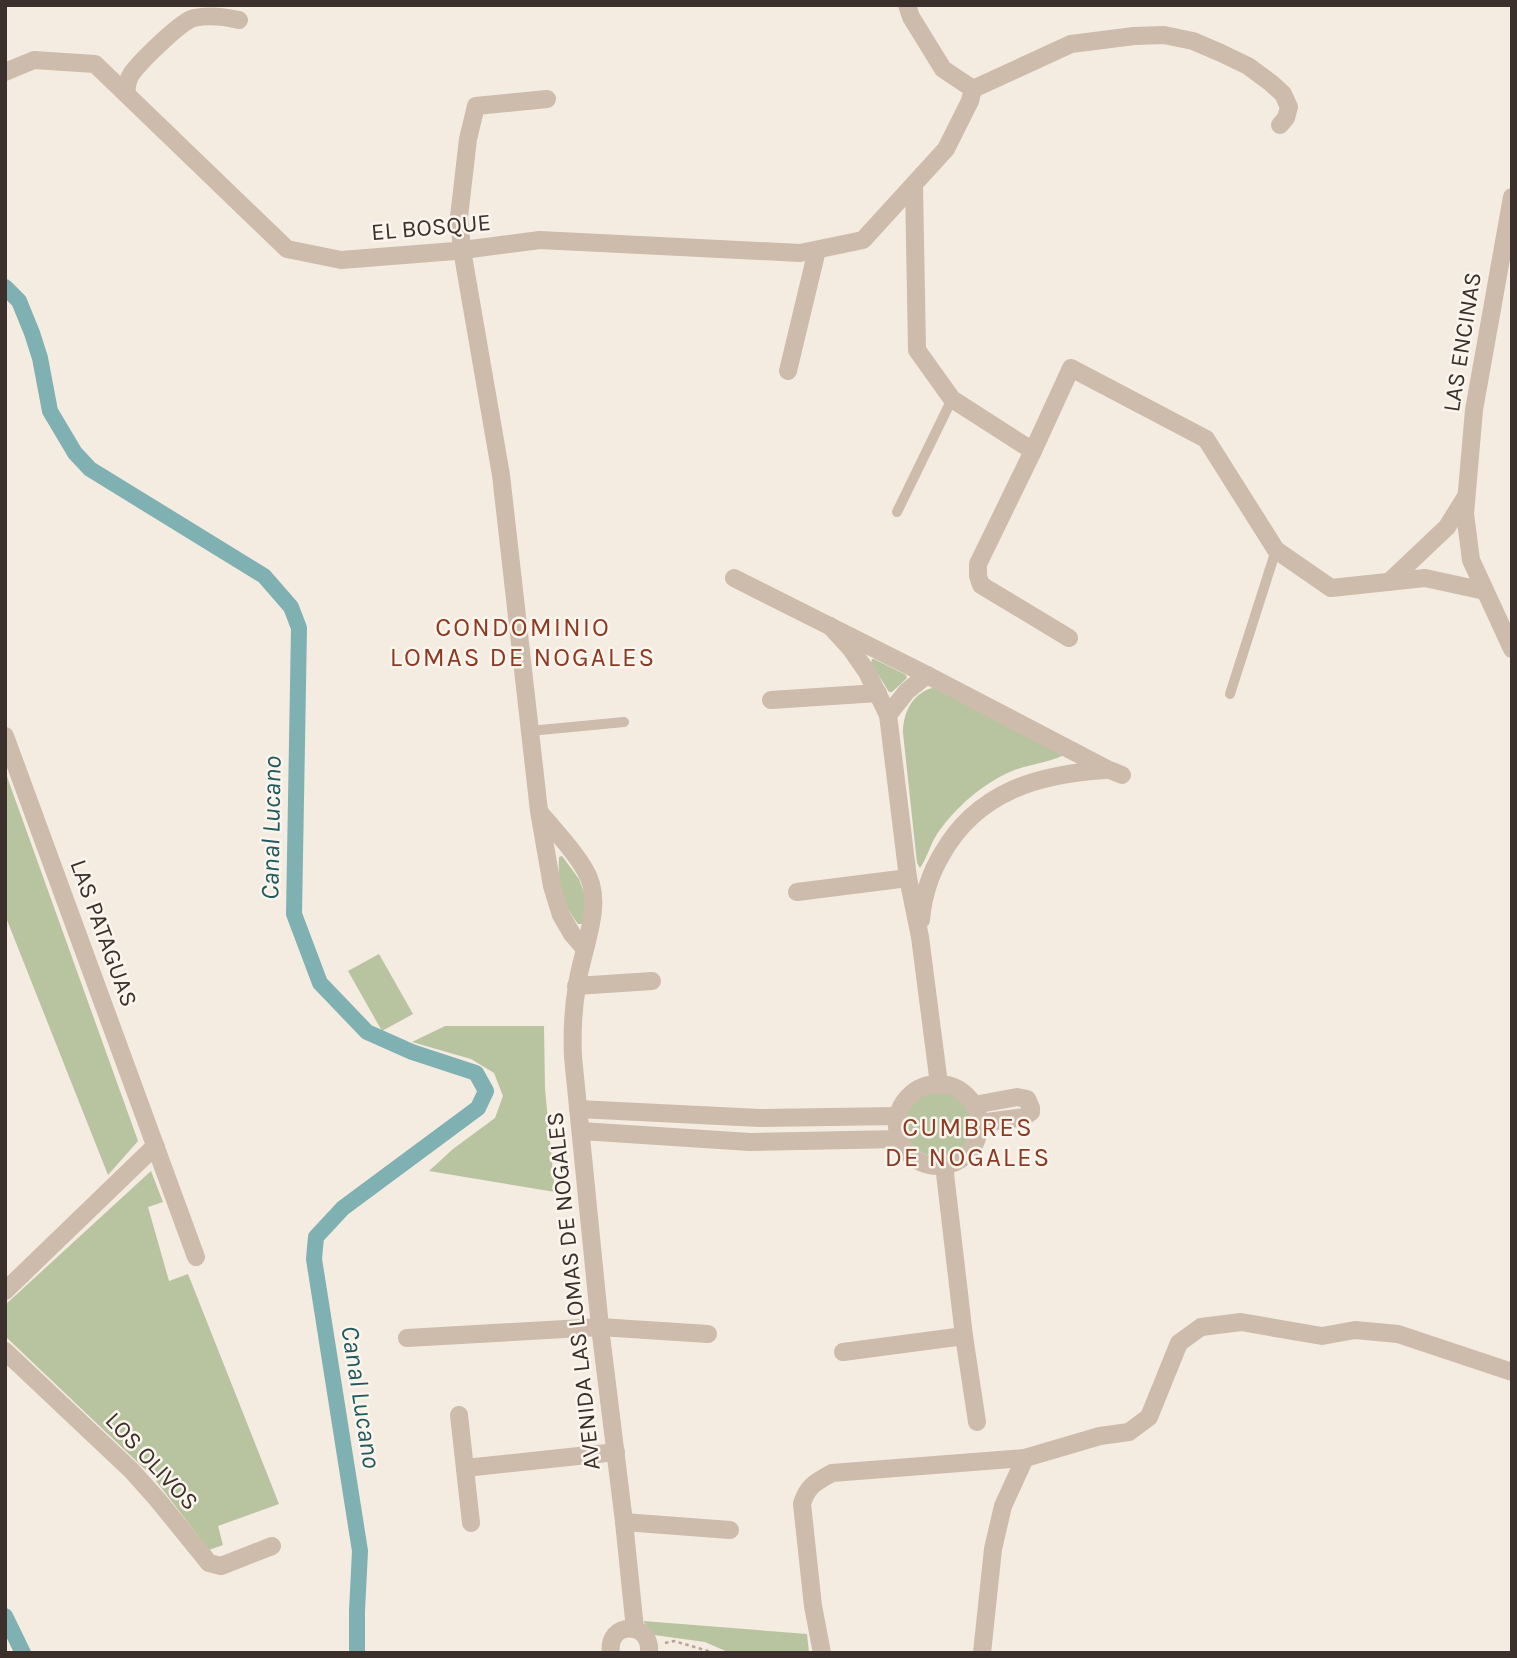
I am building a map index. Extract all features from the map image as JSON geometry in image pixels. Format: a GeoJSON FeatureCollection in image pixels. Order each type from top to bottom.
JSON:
{"type":"FeatureCollection","features":[{"type":"Feature","properties":{"kind":"street"},"geometry":{"type":"LineString","coordinates":[[907,5],[911,17],[943,69],[974,89],[1071,44],[1164,35],[1193,41],[1221,53],[1248,66],[1271,83],[1283,94],[1289,107],[1286,118],[1280,125]]}},
{"type":"Feature","properties":{"kind":"street"},"geometry":{"type":"LineString","coordinates":[[127,94],[126,84],[131,74],[178,27],[193,18],[239,20]]}},
{"type":"Feature","properties":{"kind":"street","name":"EL BOSQUE"},"geometry":{"type":"LineString","coordinates":[[5,72],[34,60],[95,64],[287,248],[341,260],[462,250],[540,240],[800,253],[863,240],[946,149],[974,89]]}},
{"type":"Feature","properties":{"kind":"street"},"geometry":{"type":"LineString","coordinates":[[547,99],[476,106],[468,139],[459,217],[462,250],[501,475],[539,811],[552,886],[561,915],[584,948]]}},
{"type":"Feature","properties":{"kind":"street"},"geometry":{"type":"LineString","coordinates":[[914,185],[917,350],[952,399],[1033,452]]}},
{"type":"Feature","properties":{"kind":"street","name":"LAS ENCINAS"},"geometry":{"type":"LineString","coordinates":[[1512,197],[1474,410],[1465,513],[1471,561],[1512,649]]}},
{"type":"Feature","properties":{"kind":"street"},"geometry":{"type":"LineString","coordinates":[[788,371],[817,250]]}},
{"type":"Feature","properties":{"kind":"street"},"geometry":{"type":"LineString","coordinates":[[1069,638],[981,585],[978,564],[1071,368],[1206,439],[1276,550],[1331,588],[1424,578],[1485,591]]}},
{"type":"Feature","properties":{"kind":"street","name":"LAS ENCINAS"},"geometry":{"type":"LineString","coordinates":[[1389,582],[1447,527],[1466,495]]}},
{"type":"Feature","properties":{"kind":"street"},"geometry":{"type":"LineString","coordinates":[[734,578],[1114,772],[1059,775],[1024,784],[995,798],[971,815],[953,835],[934,869],[923,905],[920,937]]}},
{"type":"Feature","properties":{"kind":"street"},"geometry":{"type":"LineString","coordinates":[[830,626],[867,672],[888,715],[908,878],[920,937],[939,1084]]}},
{"type":"Feature","properties":{"kind":"street"},"geometry":{"type":"LineString","coordinates":[[888,715],[907,691],[927,675]]}},
{"type":"Feature","properties":{"kind":"street"},"geometry":{"type":"LineString","coordinates":[[771,700],[877,693]]}},
{"type":"Feature","properties":{"kind":"street","name":"LAS PATAGUAS"},"geometry":{"type":"LineString","coordinates":[[5,736],[196,1257]]}},
{"type":"Feature","properties":{"kind":"street","name":"AVENIDA LAS LOMAS DE NOGALES"},"geometry":{"type":"LineString","coordinates":[[539,811],[586,871],[594,894],[592,922],[576,986],[573,1043],[600,1327],[635,1629]]}},
{"type":"Feature","properties":{"kind":"street"},"geometry":{"type":"LineString","coordinates":[[797,892],[908,878]]}},
{"type":"Feature","properties":{"kind":"street"},"geometry":{"type":"LineString","coordinates":[[576,986],[652,981]]}},
{"type":"Feature","properties":{"kind":"street"},"geometry":{"type":"LineString","coordinates":[[939,1084],[946,1084],[965,1094],[976,1114],[977,1138],[969,1151],[958,1160],[936,1166],[920,1162],[907,1152],[899,1139],[897,1127],[904,1101],[916,1090],[939,1084]]}},
{"type":"Feature","properties":{"kind":"street"},"geometry":{"type":"LineString","coordinates":[[578,1109],[790,1118],[898,1116]]}},
{"type":"Feature","properties":{"kind":"street"},"geometry":{"type":"LineString","coordinates":[[691,1138],[692,1115]]}},
{"type":"Feature","properties":{"kind":"street"},"geometry":{"type":"LineString","coordinates":[[790,1118],[790,1142]]}},
{"type":"Feature","properties":{"kind":"street"},"geometry":{"type":"LineString","coordinates":[[581,1131],[750,1142],[899,1139]]}},
{"type":"Feature","properties":{"kind":"street"},"geometry":{"type":"LineString","coordinates":[[5,1291],[156,1147]]}},
{"type":"Feature","properties":{"kind":"street"},"geometry":{"type":"LineString","coordinates":[[944,1165],[977,1422]]}},
{"type":"Feature","properties":{"kind":"street"},"geometry":{"type":"LineString","coordinates":[[822,1653],[813,1606],[802,1504],[805,1493],[815,1483],[832,1474],[1025,1458],[1100,1436],[1129,1432],[1149,1417],[1179,1343],[1201,1327],[1241,1322],[1322,1336],[1355,1331],[1398,1334],[1512,1372]]}},
{"type":"Feature","properties":{"kind":"street"},"geometry":{"type":"LineString","coordinates":[[407,1338],[600,1327],[708,1334]]}},
{"type":"Feature","properties":{"kind":"street"},"geometry":{"type":"LineString","coordinates":[[843,1352],[964,1336]]}},
{"type":"Feature","properties":{"kind":"street","name":"LOS OLIVOS"},"geometry":{"type":"LineString","coordinates":[[5,1351],[132,1471],[209,1563],[220,1566],[272,1546]]}},
{"type":"Feature","properties":{"kind":"street"},"geometry":{"type":"LineString","coordinates":[[459,1415],[471,1522]]}},
{"type":"Feature","properties":{"kind":"street"},"geometry":{"type":"LineString","coordinates":[[465,1468],[615,1452]]}},
{"type":"Feature","properties":{"kind":"street"},"geometry":{"type":"LineString","coordinates":[[982,1653],[993,1549],[1003,1506],[1025,1458]]}},
{"type":"Feature","properties":{"kind":"street"},"geometry":{"type":"LineString","coordinates":[[624,1522],[730,1530]]}},
{"type":"Feature","properties":{"kind":"street"},"geometry":{"type":"LineString","coordinates":[[611,1653],[611,1641],[621,1630],[627,1628],[642,1632],[647,1638],[649,1649]]}},
{"type":"Feature","properties":{"kind":"lane"},"geometry":{"type":"LineString","coordinates":[[897,512],[952,399]]}},
{"type":"Feature","properties":{"kind":"lane"},"geometry":{"type":"LineString","coordinates":[[1230,694],[1276,550]]}},
{"type":"Feature","properties":{"kind":"lane"},"geometry":{"type":"LineString","coordinates":[[530,731],[624,722]]}},
{"type":"Feature","properties":{"kind":"path"},"geometry":{"type":"LineString","coordinates":[[649,1649],[674,1641],[715,1653]]}},
{"type":"Feature","properties":{"kind":"green space"},"geometry":{"type":"Polygon","coordinates":[[[872,659],[906,675],[907,678],[889,692],[871,663],[872,659]]]}},
{"type":"Feature","properties":{"kind":"green space"},"geometry":{"type":"Polygon","coordinates":[[[932,688],[1064,755],[1012,771],[980,790],[944,824],[920,868],[917,863],[903,726],[910,705],[919,695],[932,688]]]}},
{"type":"Feature","properties":{"kind":"green space"},"geometry":{"type":"Polygon","coordinates":[[[5,771],[138,1141],[108,1175],[5,915],[5,771]]]}},
{"type":"Feature","properties":{"kind":"green space"},"geometry":{"type":"Polygon","coordinates":[[[562,856],[579,879],[585,896],[584,924],[578,924],[561,893],[559,857],[562,856]]]}},
{"type":"Feature","properties":{"kind":"green space"},"geometry":{"type":"Polygon","coordinates":[[[379,954],[413,1014],[382,1031],[348,971],[379,954]]]}},
{"type":"Feature","properties":{"kind":"green space"},"geometry":{"type":"Polygon","coordinates":[[[445,1026],[544,1026],[545,1089],[555,1192],[429,1171],[453,1149],[495,1118],[503,1096],[494,1073],[471,1059],[412,1042],[445,1026]]]}},
{"type":"Feature","properties":{"kind":"green space"},"geometry":{"type":"Polygon","coordinates":[[[931,1091],[945,1091],[957,1096],[966,1105],[971,1124],[969,1137],[962,1148],[945,1157],[931,1157],[919,1152],[910,1143],[905,1131],[905,1117],[910,1105],[919,1096],[931,1091]]]}},
{"type":"Feature","properties":{"kind":"green space"},"geometry":{"type":"Polygon","coordinates":[[[151,1171],[163,1202],[148,1207],[169,1281],[188,1274],[279,1504],[218,1526],[223,1545],[209,1550],[153,1477],[5,1336],[5,1305],[151,1171]]]}},
{"type":"Feature","properties":{"kind":"green space"},"geometry":{"type":"Polygon","coordinates":[[[643,1621],[807,1634],[809,1653],[730,1653],[705,1642],[654,1635],[643,1621]]]}},
{"type":"Feature","properties":{"kind":"waterway","name":"Canal Lucano"},"geometry":{"type":"LineString","coordinates":[[5,287],[19,301],[40,358],[50,411],[75,453],[90,469],[264,576],[291,607],[299,628],[294,914],[320,983],[367,1032],[412,1052],[476,1073],[486,1091],[478,1108],[343,1208],[316,1237],[314,1259],[360,1551],[357,1653]]}},
{"type":"Feature","properties":{"kind":"waterway","name":"Canal Lucano"},"geometry":{"type":"LineString","coordinates":[[5,1616],[23,1653]]}},
{"type":"Feature","properties":{"kind":"district","name":"CONDOMINIO LOMAS DE NOGALES"},"geometry":{"type":"Point","coordinates":[523,642]}},
{"type":"Feature","properties":{"kind":"district","name":"CUMBRES DE NOGALES"},"geometry":{"type":"Point","coordinates":[968,1142]}}]}
